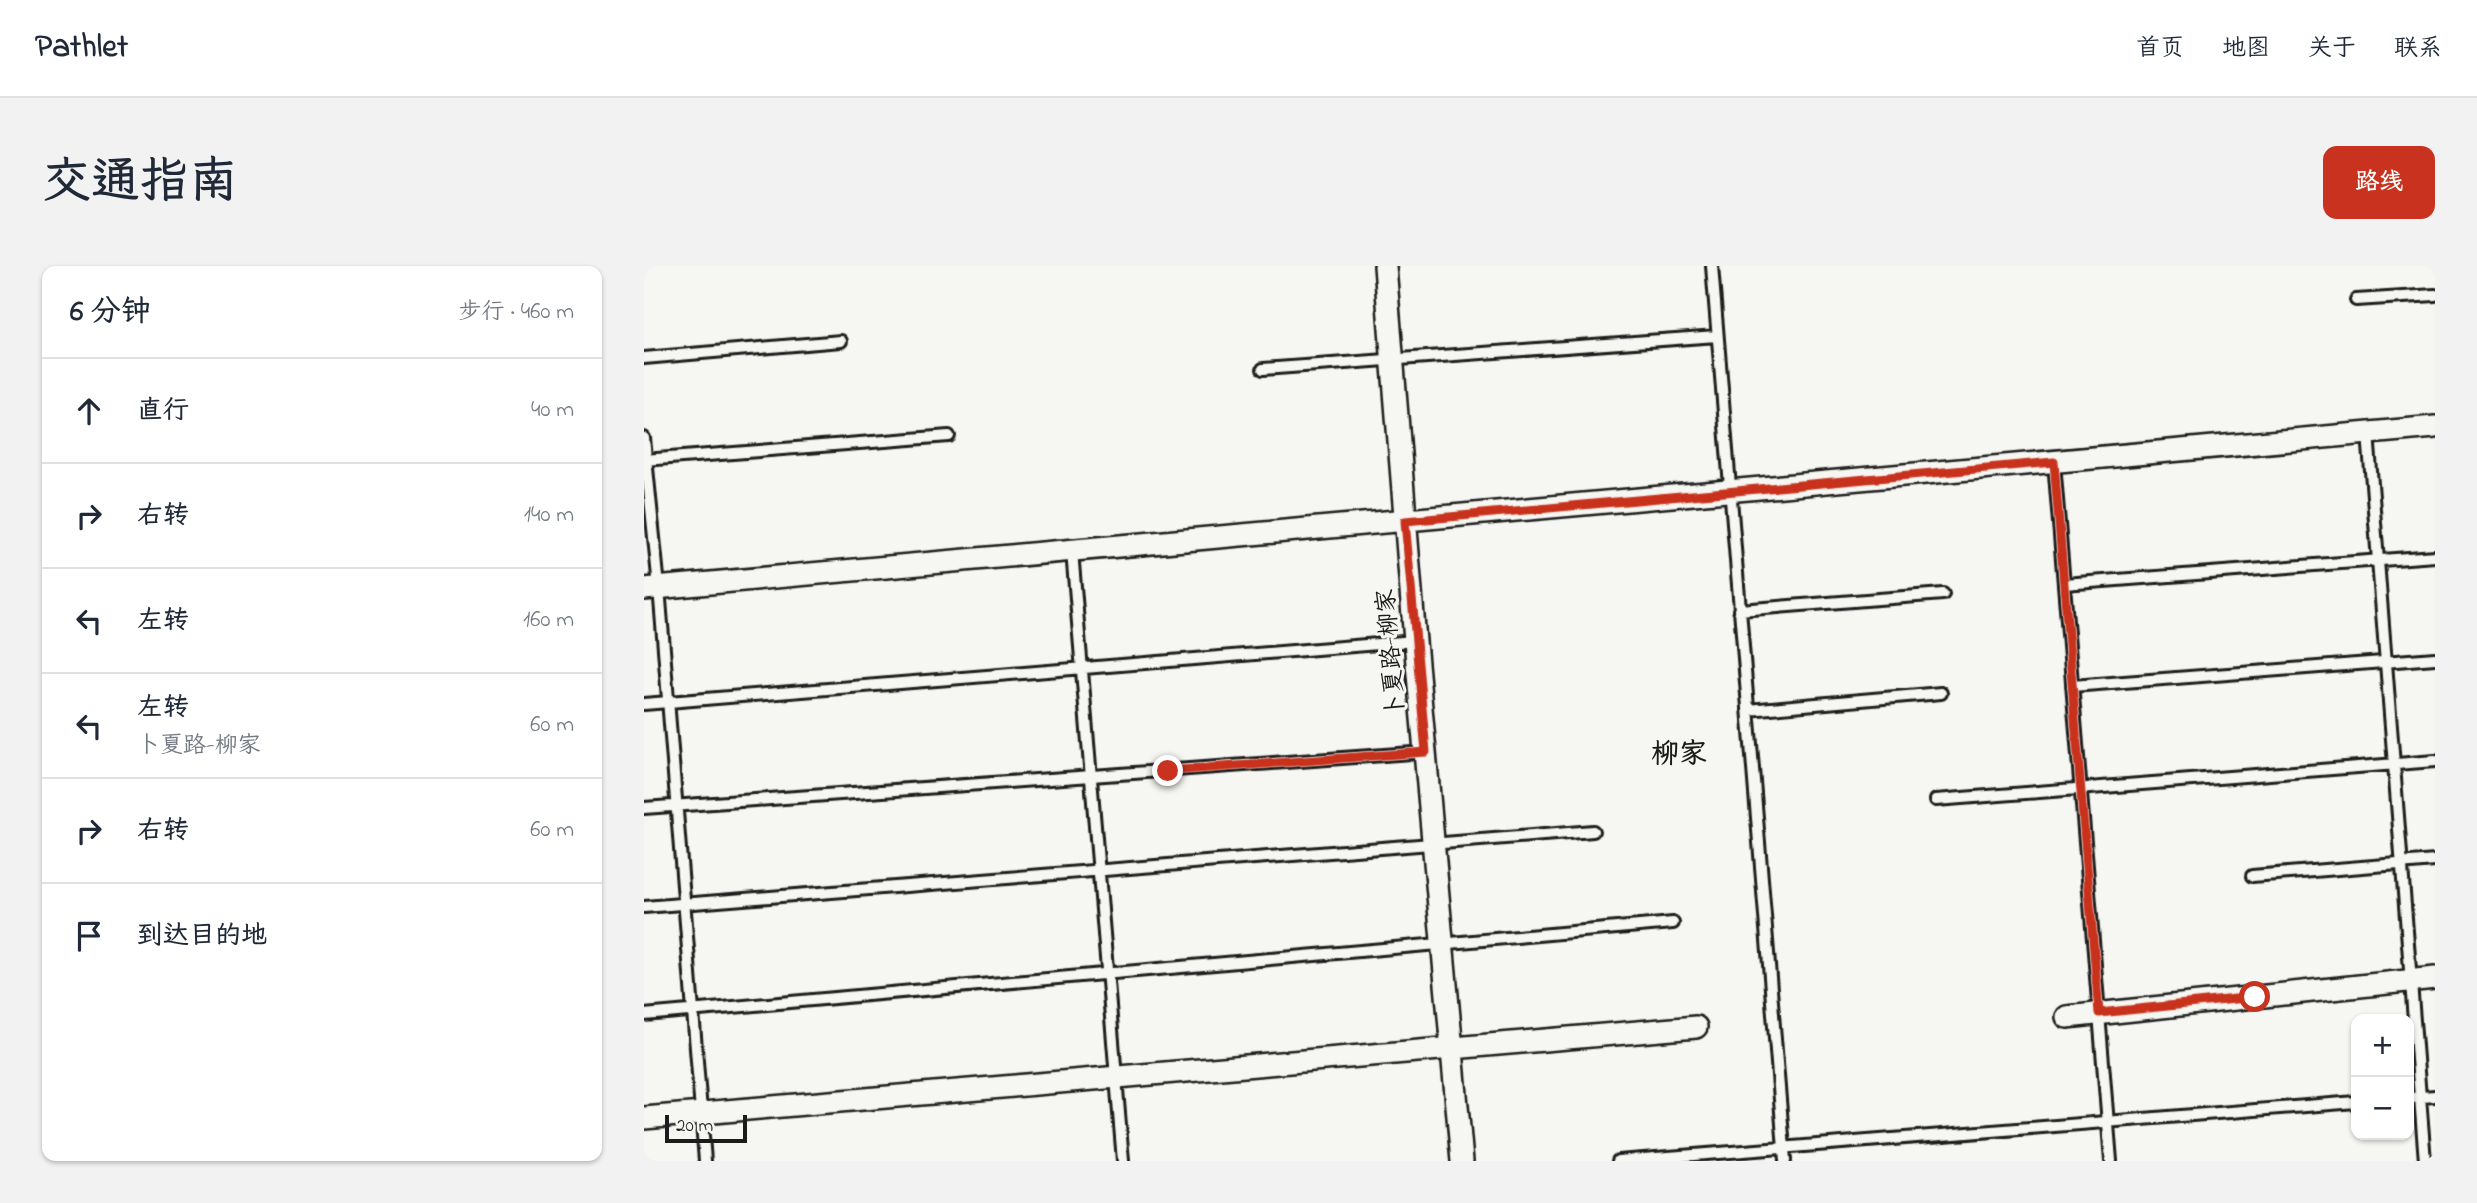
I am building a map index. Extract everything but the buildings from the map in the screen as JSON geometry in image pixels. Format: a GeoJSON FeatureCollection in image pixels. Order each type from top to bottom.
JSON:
{"type":"FeatureCollection","features":[{"type":"Feature","properties":{"kind":"street","name":"卜夏路-柳家"},"geometry":{"type":"LineString","coordinates":[[1387,266],[1415,641],[1462,1161]]}},
{"type":"Feature","properties":{"kind":"street"},"geometry":{"type":"LineString","coordinates":[[651,588],[2435,427]]}},
{"type":"Feature","properties":{"kind":"street"},"geometry":{"type":"LineString","coordinates":[[2067,1017],[2435,978]]}},
{"type":"Feature","properties":{"kind":"street"},"geometry":{"type":"LineString","coordinates":[[644,1118],[1696,1027]]}},
{"type":"Feature","properties":{"kind":"lane"},"geometry":{"type":"LineString","coordinates":[[1712,266],[1785,1161]]}},
{"type":"Feature","properties":{"kind":"lane"},"geometry":{"type":"LineString","coordinates":[[2356,300],[2435,295]]}},
{"type":"Feature","properties":{"kind":"lane"},"geometry":{"type":"LineString","coordinates":[[1263,369],[1717,336]]}},
{"type":"Feature","properties":{"kind":"lane"},"geometry":{"type":"LineString","coordinates":[[644,358],[841,341]]}},
{"type":"Feature","properties":{"kind":"lane"},"geometry":{"type":"LineString","coordinates":[[2368,433],[2411,981],[2413,1077]]}},
{"type":"Feature","properties":{"kind":"lane"},"geometry":{"type":"LineString","coordinates":[[645,460],[949,436]]}},
{"type":"Feature","properties":{"kind":"lane"},"geometry":{"type":"LineString","coordinates":[[644,438],[651,588],[668,703],[705,1161]]}},
{"type":"Feature","properties":{"kind":"lane"},"geometry":{"type":"LineString","coordinates":[[2054,462],[2111,1161]]}},
{"type":"Feature","properties":{"kind":"lane"},"geometry":{"type":"LineString","coordinates":[[1072,551],[1123,1161]]}},
{"type":"Feature","properties":{"kind":"lane"},"geometry":{"type":"LineString","coordinates":[[2064,584],[2435,556]]}},
{"type":"Feature","properties":{"kind":"lane"},"geometry":{"type":"LineString","coordinates":[[1739,610],[1943,594]]}},
{"type":"Feature","properties":{"kind":"lane"},"geometry":{"type":"LineString","coordinates":[[644,705],[1415,641]]}},
{"type":"Feature","properties":{"kind":"lane"},"geometry":{"type":"LineString","coordinates":[[2072,686],[2435,659]]}},
{"type":"Feature","properties":{"kind":"lane"},"geometry":{"type":"LineString","coordinates":[[1748,710],[1941,693]]}},
{"type":"Feature","properties":{"kind":"lane"},"geometry":{"type":"LineString","coordinates":[[644,808],[1426,752]]}},
{"type":"Feature","properties":{"kind":"lane"},"geometry":{"type":"LineString","coordinates":[[1936,800],[2435,761]]}},
{"type":"Feature","properties":{"kind":"lane"},"geometry":{"type":"LineString","coordinates":[[644,908],[1592,831]]}},
{"type":"Feature","properties":{"kind":"lane"},"geometry":{"type":"LineString","coordinates":[[2252,876],[2435,861]]}},
{"type":"Feature","properties":{"kind":"lane"},"geometry":{"type":"LineString","coordinates":[[644,1015],[1673,923]]}},
{"type":"Feature","properties":{"kind":"lane"},"geometry":{"type":"LineString","coordinates":[[2425,1161],[2414,1098],[2435,1096]]}},
{"type":"Feature","properties":{"kind":"lane"},"geometry":{"type":"LineString","coordinates":[[1618,1161],[2351,1102]]}},
{"type":"Feature","properties":{"kind":"district","name":"柳家"},"geometry":{"type":"Point","coordinates":[1679,752]}},
{"type":"Feature","properties":{"kind":"route"},"geometry":{"type":"LineString","coordinates":[[1168,771],[1426,752],[1405,521],[2054,462],[2099,1013],[2255,997]]}}]}
